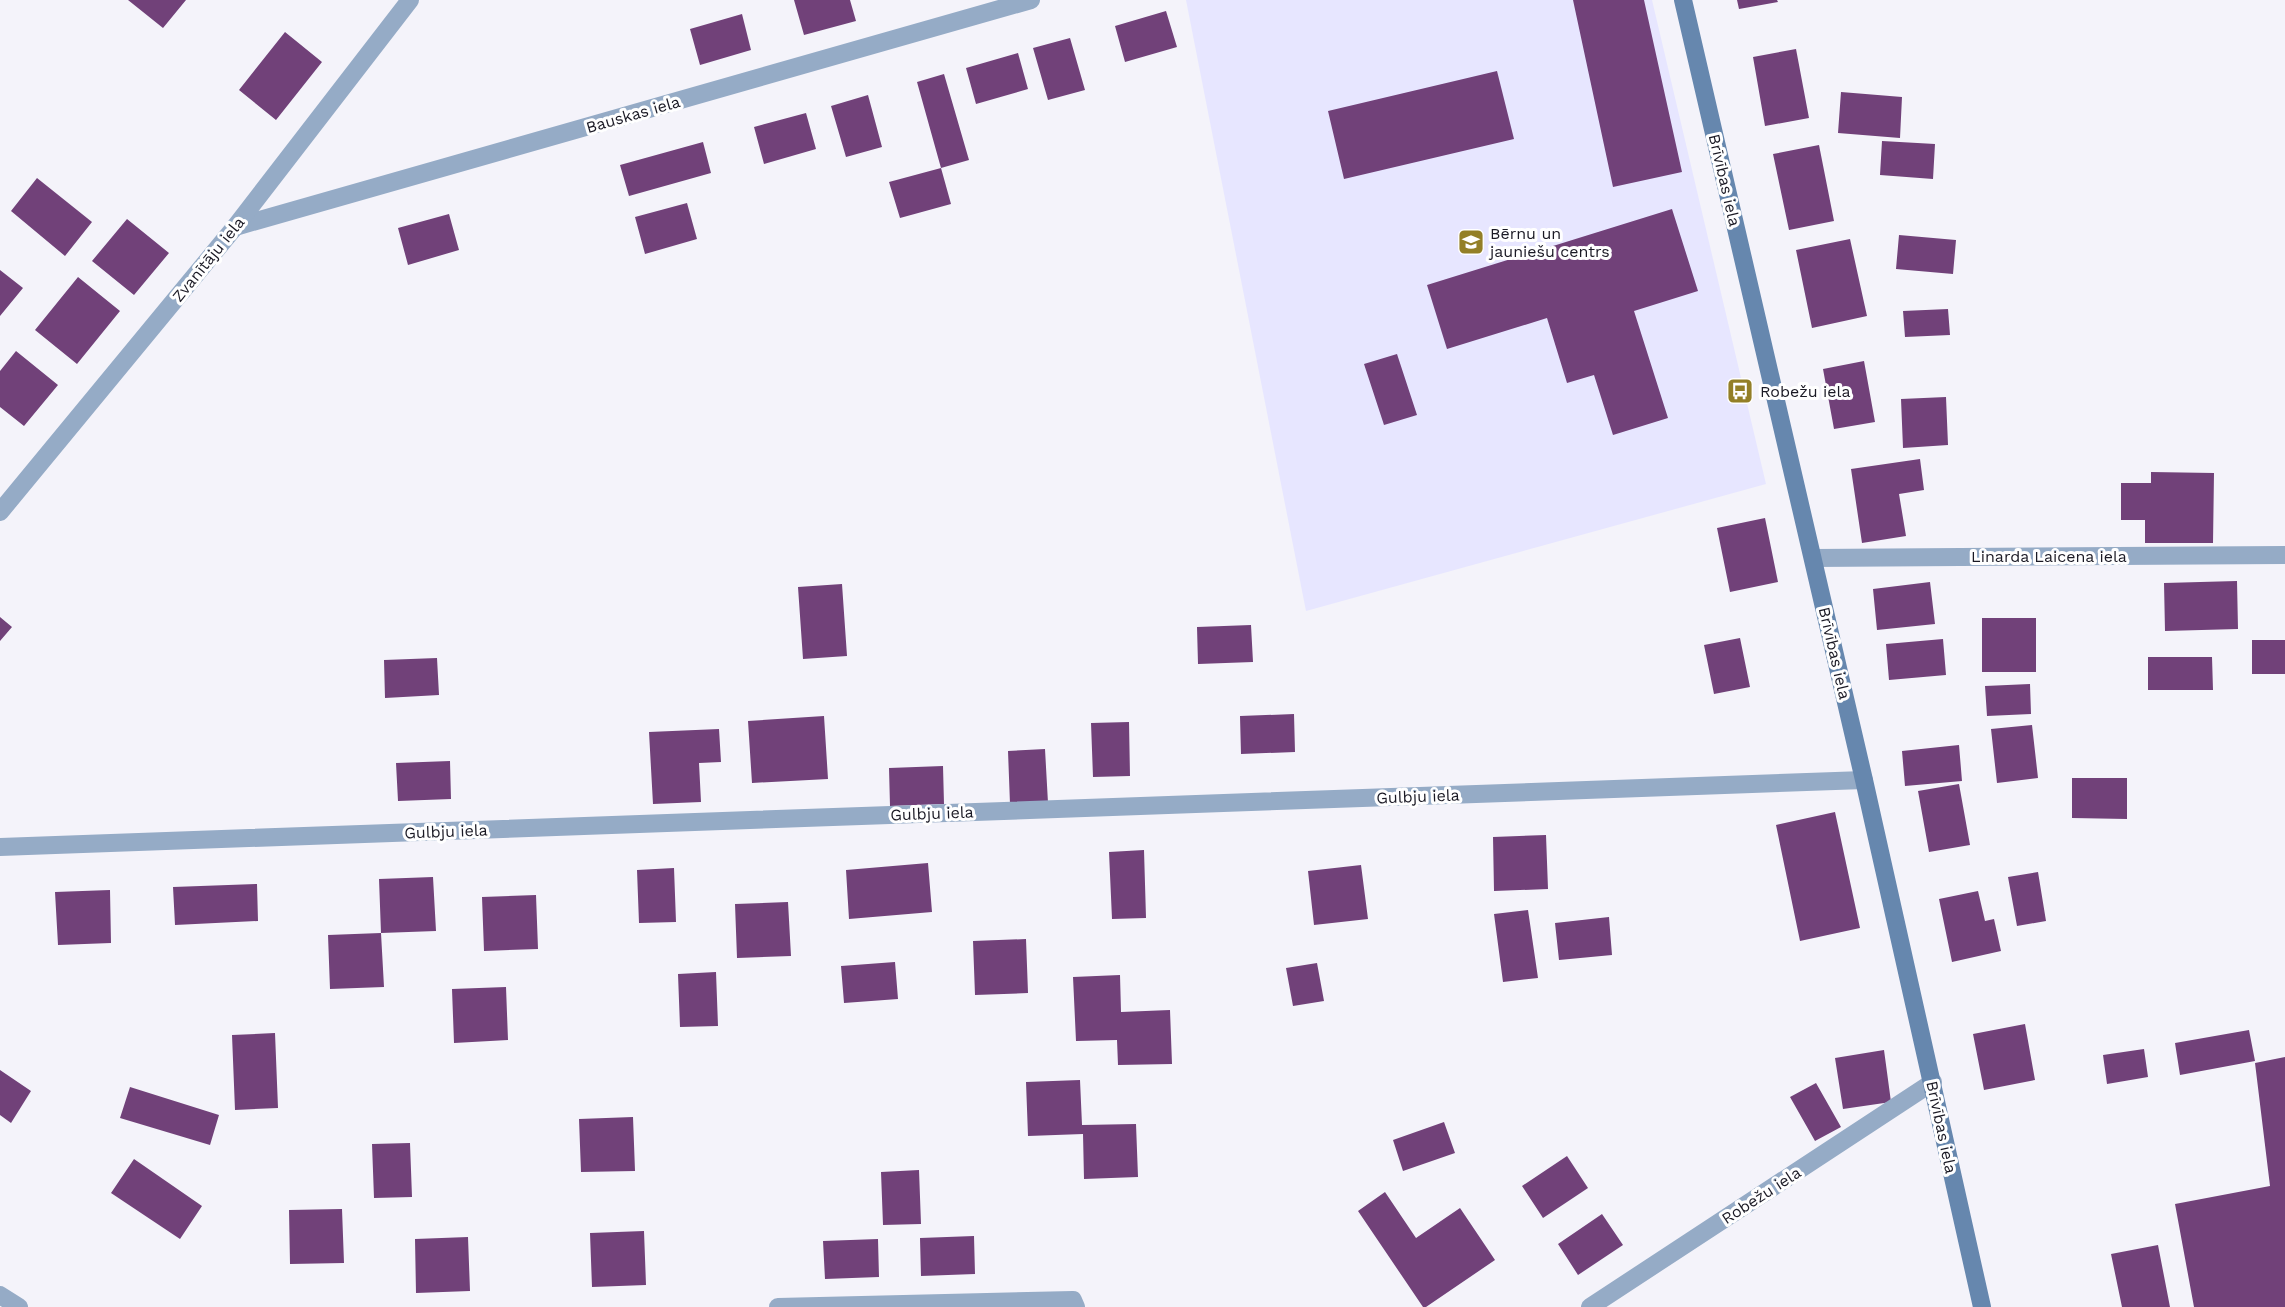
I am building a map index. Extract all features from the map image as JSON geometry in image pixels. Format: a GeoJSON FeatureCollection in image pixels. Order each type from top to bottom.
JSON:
{"type":"FeatureCollection","features":[{"type":"Feature","properties":{"kind":"main road","name":"Brīvības iela"},"geometry":{"type":"LineString","coordinates":[[1683,0],[1864,780],[1982,1307]]}},
{"type":"Feature","properties":{"kind":"street","name":"Zvanītāju iela"},"geometry":{"type":"LineString","coordinates":[[0,512],[235,228],[410,0]]}},
{"type":"Feature","properties":{"kind":"street","name":"Bauskas iela"},"geometry":{"type":"LineString","coordinates":[[235,228],[1031,0]]}},
{"type":"Feature","properties":{"kind":"street","name":"Linarda Laicena iela"},"geometry":{"type":"LineString","coordinates":[[1813,558],[2285,555]]}},
{"type":"Feature","properties":{"kind":"street","name":"Gulbju iela"},"geometry":{"type":"LineString","coordinates":[[0,847],[1864,780]]}},
{"type":"Feature","properties":{"kind":"street","name":"Robežu iela"},"geometry":{"type":"LineString","coordinates":[[1590,1307],[1933,1082]]}},
{"type":"Feature","properties":{"kind":"street"},"geometry":{"type":"LineString","coordinates":[[0,1294],[19,1307]]}},
{"type":"Feature","properties":{"kind":"street"},"geometry":{"type":"LineString","coordinates":[[778,1307],[1073,1300],[1076,1307]]}},
{"type":"Feature","properties":{"kind":"shaded area","name":"Bērnu un jauniešu centrs"},"geometry":{"type":"Polygon","coordinates":[[[1186,0],[1652,0],[1766,484],[1306,611],[1186,0]]]}},
{"type":"Feature","properties":{"kind":"building"},"geometry":{"type":"Polygon","coordinates":[[[128,0],[186,0],[163,28],[128,0]]]}},
{"type":"Feature","properties":{"kind":"building"},"geometry":{"type":"Polygon","coordinates":[[[794,0],[850,0],[856,21],[804,35],[794,0]]]}},
{"type":"Feature","properties":{"kind":"building"},"geometry":{"type":"Polygon","coordinates":[[[1573,0],[1644,0],[1682,172],[1613,187],[1573,0]]]}},
{"type":"Feature","properties":{"kind":"building"},"geometry":{"type":"Polygon","coordinates":[[[1737,0],[1777,0],[1778,2],[1739,9],[1737,0]]]}},
{"type":"Feature","properties":{"kind":"building"},"geometry":{"type":"Polygon","coordinates":[[[1166,11],[1177,47],[1125,62],[1115,26],[1166,11]]]}},
{"type":"Feature","properties":{"kind":"building"},"geometry":{"type":"Polygon","coordinates":[[[742,14],[751,50],[700,65],[690,29],[742,14]]]}},
{"type":"Feature","properties":{"kind":"building"},"geometry":{"type":"Polygon","coordinates":[[[285,32],[322,62],[276,120],[239,90],[285,32]]]}},
{"type":"Feature","properties":{"kind":"building"},"geometry":{"type":"Polygon","coordinates":[[[1070,38],[1085,90],[1048,100],[1033,48],[1070,38]]]}},
{"type":"Feature","properties":{"kind":"building"},"geometry":{"type":"Polygon","coordinates":[[[1796,49],[1809,118],[1765,126],[1753,57],[1796,49]]]}},
{"type":"Feature","properties":{"kind":"building"},"geometry":{"type":"Polygon","coordinates":[[[1018,53],[1028,89],[976,104],[966,68],[1018,53]]]}},
{"type":"Feature","properties":{"kind":"building"},"geometry":{"type":"Polygon","coordinates":[[[1497,71],[1514,139],[1344,179],[1328,111],[1497,71]]]}},
{"type":"Feature","properties":{"kind":"building"},"geometry":{"type":"Polygon","coordinates":[[[944,74],[969,160],[941,168],[917,82],[944,74]]]}},
{"type":"Feature","properties":{"kind":"building"},"geometry":{"type":"Polygon","coordinates":[[[1841,92],[1902,97],[1900,138],[1838,133],[1841,92]]]}},
{"type":"Feature","properties":{"kind":"building"},"geometry":{"type":"Polygon","coordinates":[[[868,95],[882,147],[846,157],[831,106],[868,95]]]}},
{"type":"Feature","properties":{"kind":"building"},"geometry":{"type":"Polygon","coordinates":[[[806,113],[816,149],[764,164],[754,127],[806,113]]]}},
{"type":"Feature","properties":{"kind":"building"},"geometry":{"type":"Polygon","coordinates":[[[1882,141],[1935,144],[1933,179],[1880,175],[1882,141]]]}},
{"type":"Feature","properties":{"kind":"building"},"geometry":{"type":"Polygon","coordinates":[[[703,142],[711,173],[629,196],[620,165],[703,142]]]}},
{"type":"Feature","properties":{"kind":"building"},"geometry":{"type":"Polygon","coordinates":[[[1819,145],[1834,221],[1789,230],[1773,154],[1819,145]]]}},
{"type":"Feature","properties":{"kind":"building"},"geometry":{"type":"Polygon","coordinates":[[[941,168],[951,204],[900,218],[889,182],[941,168]]]}},
{"type":"Feature","properties":{"kind":"building"},"geometry":{"type":"Polygon","coordinates":[[[37,178],[92,222],[65,256],[11,211],[37,178]]]}},
{"type":"Feature","properties":{"kind":"building"},"geometry":{"type":"Polygon","coordinates":[[[687,203],[697,239],[645,254],[635,217],[687,203]]]}},
{"type":"Feature","properties":{"kind":"building"},"geometry":{"type":"Polygon","coordinates":[[[1672,209],[1698,291],[1634,311],[1668,418],[1613,435],[1594,375],[1567,383],[1547,318],[1447,349],[1427,285],[1672,209]]]}},
{"type":"Feature","properties":{"kind":"building"},"geometry":{"type":"Polygon","coordinates":[[[449,214],[459,250],[408,265],[398,228],[449,214]]]}},
{"type":"Feature","properties":{"kind":"building"},"geometry":{"type":"Polygon","coordinates":[[[127,219],[169,253],[134,295],[92,261],[127,219]]]}},
{"type":"Feature","properties":{"kind":"building"},"geometry":{"type":"Polygon","coordinates":[[[1899,235],[1956,240],[1953,274],[1896,269],[1899,235]]]}},
{"type":"Feature","properties":{"kind":"building"},"geometry":{"type":"Polygon","coordinates":[[[1850,239],[1867,316],[1812,328],[1796,250],[1850,239]]]}},
{"type":"Feature","properties":{"kind":"building"},"geometry":{"type":"Polygon","coordinates":[[[0,270],[23,288],[0,316],[0,270]]]}},
{"type":"Feature","properties":{"kind":"building"},"geometry":{"type":"Polygon","coordinates":[[[78,277],[120,311],[77,364],[35,330],[78,277]]]}},
{"type":"Feature","properties":{"kind":"building"},"geometry":{"type":"Polygon","coordinates":[[[1948,309],[1950,335],[1905,337],[1903,311],[1948,309]]]}},
{"type":"Feature","properties":{"kind":"building"},"geometry":{"type":"Polygon","coordinates":[[[16,351],[58,385],[24,426],[0,407],[0,371],[16,351]]]}},
{"type":"Feature","properties":{"kind":"building"},"geometry":{"type":"Polygon","coordinates":[[[1397,354],[1417,415],[1384,425],[1364,364],[1397,354]]]}},
{"type":"Feature","properties":{"kind":"building"},"geometry":{"type":"Polygon","coordinates":[[[1864,361],[1875,422],[1834,429],[1823,369],[1864,361]]]}},
{"type":"Feature","properties":{"kind":"building"},"geometry":{"type":"Polygon","coordinates":[[[1946,397],[1948,445],[1903,448],[1901,399],[1946,397]]]}},
{"type":"Feature","properties":{"kind":"building"},"geometry":{"type":"Polygon","coordinates":[[[1920,459],[1924,490],[1899,494],[1906,536],[1862,543],[1851,469],[1920,459]]]}},
{"type":"Feature","properties":{"kind":"building"},"geometry":{"type":"Polygon","coordinates":[[[2151,472],[2214,473],[2213,543],[2145,543],[2145,520],[2121,520],[2121,483],[2151,483],[2151,472]]]}},
{"type":"Feature","properties":{"kind":"building"},"geometry":{"type":"Polygon","coordinates":[[[1765,518],[1778,582],[1730,592],[1717,528],[1765,518]]]}},
{"type":"Feature","properties":{"kind":"building"},"geometry":{"type":"Polygon","coordinates":[[[2237,581],[2238,629],[2165,631],[2164,583],[2237,581]]]}},
{"type":"Feature","properties":{"kind":"building"},"geometry":{"type":"Polygon","coordinates":[[[1930,582],[1935,624],[1877,630],[1873,589],[1930,582]]]}},
{"type":"Feature","properties":{"kind":"building"},"geometry":{"type":"Polygon","coordinates":[[[842,584],[847,656],[803,659],[798,587],[842,584]]]}},
{"type":"Feature","properties":{"kind":"building"},"geometry":{"type":"Polygon","coordinates":[[[0,617],[12,627],[0,641],[0,617]]]}},
{"type":"Feature","properties":{"kind":"building"},"geometry":{"type":"Polygon","coordinates":[[[1982,618],[2036,618],[2036,672],[1982,672],[1982,618]]]}},
{"type":"Feature","properties":{"kind":"building"},"geometry":{"type":"Polygon","coordinates":[[[1251,625],[1253,662],[1198,664],[1197,627],[1251,625]]]}},
{"type":"Feature","properties":{"kind":"building"},"geometry":{"type":"Polygon","coordinates":[[[1740,638],[1750,687],[1714,694],[1704,645],[1740,638]]]}},
{"type":"Feature","properties":{"kind":"building"},"geometry":{"type":"Polygon","coordinates":[[[1943,639],[1946,675],[1889,680],[1886,644],[1943,639]]]}},
{"type":"Feature","properties":{"kind":"building"},"geometry":{"type":"Polygon","coordinates":[[[2252,640],[2285,640],[2285,674],[2252,674],[2252,640]]]}},
{"type":"Feature","properties":{"kind":"building"},"geometry":{"type":"Polygon","coordinates":[[[2148,657],[2212,657],[2213,690],[2148,690],[2148,657]]]}},
{"type":"Feature","properties":{"kind":"building"},"geometry":{"type":"Polygon","coordinates":[[[437,658],[439,695],[385,698],[384,660],[437,658]]]}},
{"type":"Feature","properties":{"kind":"building"},"geometry":{"type":"Polygon","coordinates":[[[2030,684],[2031,714],[1987,716],[1985,686],[2030,684]]]}},
{"type":"Feature","properties":{"kind":"building"},"geometry":{"type":"Polygon","coordinates":[[[1294,714],[1295,752],[1241,754],[1240,716],[1294,714]]]}},
{"type":"Feature","properties":{"kind":"building"},"geometry":{"type":"Polygon","coordinates":[[[824,716],[828,779],[752,783],[748,721],[824,716]]]}},
{"type":"Feature","properties":{"kind":"building"},"geometry":{"type":"Polygon","coordinates":[[[1129,722],[1130,776],[1093,777],[1091,723],[1129,722]]]}},
{"type":"Feature","properties":{"kind":"building"},"geometry":{"type":"Polygon","coordinates":[[[2032,725],[2038,778],[1997,783],[1991,729],[2032,725]]]}},
{"type":"Feature","properties":{"kind":"building"},"geometry":{"type":"Polygon","coordinates":[[[719,729],[721,762],[699,763],[701,802],[653,804],[649,732],[719,729]]]}},
{"type":"Feature","properties":{"kind":"building"},"geometry":{"type":"Polygon","coordinates":[[[1959,745],[1962,781],[1905,786],[1902,751],[1959,745]]]}},
{"type":"Feature","properties":{"kind":"building"},"geometry":{"type":"Polygon","coordinates":[[[1045,749],[1048,803],[1010,804],[1008,751],[1045,749]]]}},
{"type":"Feature","properties":{"kind":"building"},"geometry":{"type":"Polygon","coordinates":[[[450,761],[451,799],[398,801],[396,763],[450,761]]]}},
{"type":"Feature","properties":{"kind":"building"},"geometry":{"type":"Polygon","coordinates":[[[943,766],[944,804],[890,806],[889,768],[943,766]]]}},
{"type":"Feature","properties":{"kind":"building"},"geometry":{"type":"Polygon","coordinates":[[[2072,778],[2127,778],[2127,819],[2072,818],[2072,778]]]}},
{"type":"Feature","properties":{"kind":"building"},"geometry":{"type":"Polygon","coordinates":[[[1959,784],[1970,845],[1929,852],[1918,791],[1959,784]]]}},
{"type":"Feature","properties":{"kind":"building"},"geometry":{"type":"Polygon","coordinates":[[[1835,812],[1860,928],[1800,941],[1776,825],[1835,812]]]}},
{"type":"Feature","properties":{"kind":"building"},"geometry":{"type":"Polygon","coordinates":[[[1546,835],[1548,889],[1494,891],[1493,837],[1546,835]]]}},
{"type":"Feature","properties":{"kind":"building"},"geometry":{"type":"Polygon","coordinates":[[[1144,850],[1146,918],[1112,919],[1109,852],[1144,850]]]}},
{"type":"Feature","properties":{"kind":"building"},"geometry":{"type":"Polygon","coordinates":[[[928,863],[932,912],[849,919],[846,870],[928,863]]]}},
{"type":"Feature","properties":{"kind":"building"},"geometry":{"type":"Polygon","coordinates":[[[1361,865],[1368,919],[1314,925],[1308,871],[1361,865]]]}},
{"type":"Feature","properties":{"kind":"building"},"geometry":{"type":"Polygon","coordinates":[[[674,868],[676,922],[639,923],[637,870],[674,868]]]}},
{"type":"Feature","properties":{"kind":"building"},"geometry":{"type":"Polygon","coordinates":[[[2038,872],[2046,921],[2017,926],[2008,877],[2038,872]]]}},
{"type":"Feature","properties":{"kind":"building"},"geometry":{"type":"Polygon","coordinates":[[[433,877],[436,931],[381,933],[379,879],[433,877]]]}},
{"type":"Feature","properties":{"kind":"building"},"geometry":{"type":"Polygon","coordinates":[[[257,884],[258,921],[175,925],[173,887],[257,884]]]}},
{"type":"Feature","properties":{"kind":"building"},"geometry":{"type":"Polygon","coordinates":[[[110,890],[111,943],[58,945],[55,892],[110,890]]]}},
{"type":"Feature","properties":{"kind":"building"},"geometry":{"type":"Polygon","coordinates":[[[1978,891],[1985,921],[1994,919],[2001,951],[1952,962],[1939,899],[1978,891]]]}},
{"type":"Feature","properties":{"kind":"building"},"geometry":{"type":"Polygon","coordinates":[[[536,895],[538,949],[484,951],[482,897],[536,895]]]}},
{"type":"Feature","properties":{"kind":"building"},"geometry":{"type":"Polygon","coordinates":[[[788,902],[791,956],[737,958],[735,904],[788,902]]]}},
{"type":"Feature","properties":{"kind":"building"},"geometry":{"type":"Polygon","coordinates":[[[1528,910],[1538,978],[1503,982],[1494,914],[1528,910]]]}},
{"type":"Feature","properties":{"kind":"building"},"geometry":{"type":"Polygon","coordinates":[[[1609,917],[1612,955],[1559,960],[1555,923],[1609,917]]]}},
{"type":"Feature","properties":{"kind":"building"},"geometry":{"type":"Polygon","coordinates":[[[381,933],[384,987],[330,989],[328,935],[381,933]]]}},
{"type":"Feature","properties":{"kind":"building"},"geometry":{"type":"Polygon","coordinates":[[[1026,939],[1028,993],[975,995],[973,941],[1026,939]]]}},
{"type":"Feature","properties":{"kind":"building"},"geometry":{"type":"Polygon","coordinates":[[[895,962],[898,999],[844,1003],[841,966],[895,962]]]}},
{"type":"Feature","properties":{"kind":"building"},"geometry":{"type":"Polygon","coordinates":[[[1317,963],[1324,1001],[1293,1006],[1286,968],[1317,963]]]}},
{"type":"Feature","properties":{"kind":"building"},"geometry":{"type":"Polygon","coordinates":[[[716,972],[718,1026],[680,1027],[678,974],[716,972]]]}},
{"type":"Feature","properties":{"kind":"building"},"geometry":{"type":"Polygon","coordinates":[[[1120,975],[1121,1012],[1170,1010],[1172,1064],[1118,1065],[1117,1040],[1076,1041],[1073,977],[1120,975]]]}},
{"type":"Feature","properties":{"kind":"building"},"geometry":{"type":"Polygon","coordinates":[[[506,987],[508,1040],[454,1043],[452,989],[506,987]]]}},
{"type":"Feature","properties":{"kind":"building"},"geometry":{"type":"Polygon","coordinates":[[[2025,1024],[2035,1080],[1984,1090],[1973,1034],[2025,1024]]]}},
{"type":"Feature","properties":{"kind":"building"},"geometry":{"type":"Polygon","coordinates":[[[2249,1030],[2255,1061],[2180,1075],[2175,1043],[2249,1030]]]}},
{"type":"Feature","properties":{"kind":"building"},"geometry":{"type":"Polygon","coordinates":[[[275,1033],[278,1108],[235,1110],[232,1035],[275,1033]]]}},
{"type":"Feature","properties":{"kind":"building"},"geometry":{"type":"Polygon","coordinates":[[[2144,1049],[2148,1077],[2107,1084],[2103,1055],[2144,1049]]]}},
{"type":"Feature","properties":{"kind":"building"},"geometry":{"type":"Polygon","coordinates":[[[1884,1050],[1891,1102],[1843,1109],[1835,1058],[1884,1050]]]}},
{"type":"Feature","properties":{"kind":"building"},"geometry":{"type":"Polygon","coordinates":[[[2285,1057],[2285,1307],[2194,1307],[2175,1204],[2270,1186],[2255,1063],[2285,1057]]]}},
{"type":"Feature","properties":{"kind":"building"},"geometry":{"type":"Polygon","coordinates":[[[0,1070],[31,1091],[11,1123],[0,1115],[0,1070]]]}},
{"type":"Feature","properties":{"kind":"building"},"geometry":{"type":"Polygon","coordinates":[[[1080,1080],[1082,1125],[1136,1124],[1138,1177],[1084,1179],[1083,1134],[1028,1136],[1026,1082],[1080,1080]]]}},
{"type":"Feature","properties":{"kind":"building"},"geometry":{"type":"Polygon","coordinates":[[[1816,1083],[1841,1127],[1815,1141],[1790,1097],[1816,1083]]]}},
{"type":"Feature","properties":{"kind":"building"},"geometry":{"type":"Polygon","coordinates":[[[130,1087],[219,1115],[210,1145],[120,1118],[130,1087]]]}},
{"type":"Feature","properties":{"kind":"building"},"geometry":{"type":"Polygon","coordinates":[[[633,1117],[635,1171],[581,1172],[579,1119],[633,1117]]]}},
{"type":"Feature","properties":{"kind":"building"},"geometry":{"type":"Polygon","coordinates":[[[1444,1122],[1455,1153],[1403,1171],[1393,1140],[1444,1122]]]}},
{"type":"Feature","properties":{"kind":"building"},"geometry":{"type":"Polygon","coordinates":[[[410,1143],[412,1197],[374,1198],[372,1144],[410,1143]]]}},
{"type":"Feature","properties":{"kind":"building"},"geometry":{"type":"Polygon","coordinates":[[[1567,1156],[1588,1188],[1543,1218],[1522,1186],[1567,1156]]]}},
{"type":"Feature","properties":{"kind":"building"},"geometry":{"type":"Polygon","coordinates":[[[134,1159],[202,1206],[180,1239],[111,1193],[134,1159]]]}},
{"type":"Feature","properties":{"kind":"building"},"geometry":{"type":"Polygon","coordinates":[[[919,1170],[921,1224],[883,1225],[881,1172],[919,1170]]]}},
{"type":"Feature","properties":{"kind":"building"},"geometry":{"type":"Polygon","coordinates":[[[1385,1192],[1416,1238],[1460,1208],[1495,1260],[1423,1307],[1358,1211],[1385,1192]]]}},
{"type":"Feature","properties":{"kind":"building"},"geometry":{"type":"Polygon","coordinates":[[[342,1209],[344,1263],[290,1264],[289,1210],[342,1209]]]}},
{"type":"Feature","properties":{"kind":"building"},"geometry":{"type":"Polygon","coordinates":[[[1602,1214],[1623,1245],[1578,1275],[1558,1244],[1602,1214]]]}},
{"type":"Feature","properties":{"kind":"building"},"geometry":{"type":"Polygon","coordinates":[[[644,1231],[646,1285],[592,1287],[590,1233],[644,1231]]]}},
{"type":"Feature","properties":{"kind":"building"},"geometry":{"type":"Polygon","coordinates":[[[974,1236],[975,1274],[921,1276],[920,1238],[974,1236]]]}},
{"type":"Feature","properties":{"kind":"building"},"geometry":{"type":"Polygon","coordinates":[[[468,1237],[470,1291],[416,1293],[415,1239],[468,1237]]]}},
{"type":"Feature","properties":{"kind":"building"},"geometry":{"type":"Polygon","coordinates":[[[878,1239],[879,1277],[825,1279],[823,1241],[878,1239]]]}},
{"type":"Feature","properties":{"kind":"building"},"geometry":{"type":"Polygon","coordinates":[[[2158,1245],[2170,1307],[2122,1307],[2111,1254],[2158,1245]]]}},
{"type":"Feature","properties":{"kind":"place","name":"Bērnu un jauniešu centrs"},"geometry":{"type":"Point","coordinates":[1471,242]}},
{"type":"Feature","properties":{"kind":"place","name":"Robežu iela"},"geometry":{"type":"Point","coordinates":[1740,391]}}]}
